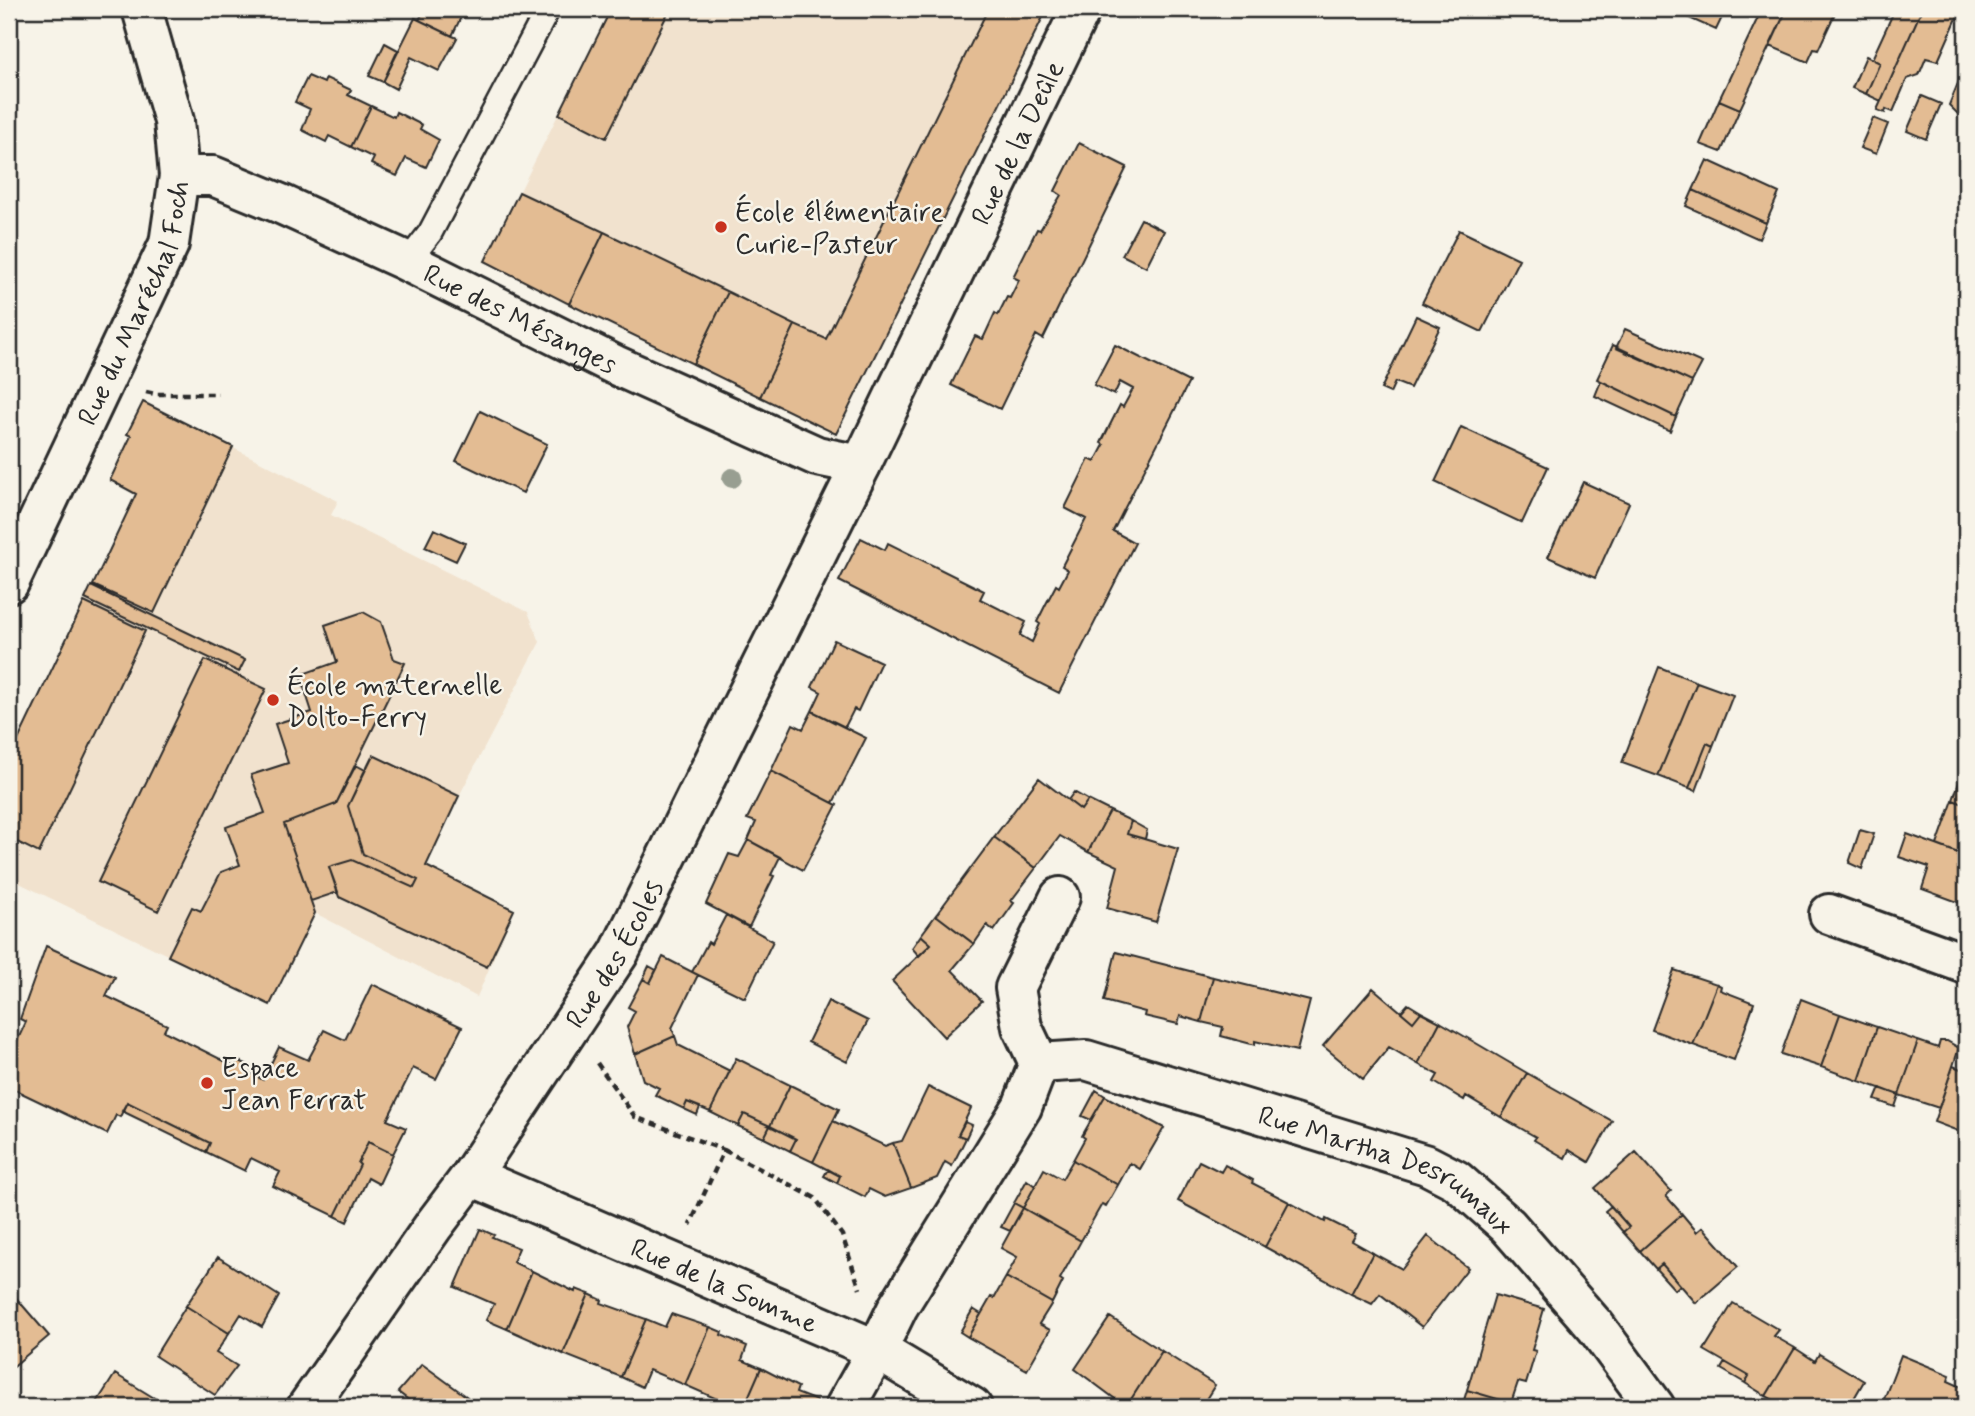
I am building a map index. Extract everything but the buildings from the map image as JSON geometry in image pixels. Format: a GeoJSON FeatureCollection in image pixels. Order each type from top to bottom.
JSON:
{"type":"FeatureCollection","features":[{"type":"Feature","properties":{"kind":"street","name":"Rue du Maréchal Foch"},"geometry":{"type":"LineString","coordinates":[[9,583],[169,244],[179,176],[174,121],[142,9]]}},
{"type":"Feature","properties":{"kind":"street","name":"Rue de la Deûle"},"geometry":{"type":"LineString","coordinates":[[861,465],[1081,9]]}},
{"type":"Feature","properties":{"kind":"street","name":"Rue des Mésanges"},"geometry":{"type":"LineString","coordinates":[[179,176],[213,176],[281,204],[404,260],[615,365],[817,456],[861,465]]}},
{"type":"Feature","properties":{"kind":"street","name":"Rue des Écoles"},"geometry":{"type":"LineString","coordinates":[[307,1407],[471,1176],[619,953],[861,465]]}},
{"type":"Feature","properties":{"kind":"street"},"geometry":{"type":"LineString","coordinates":[[845,1407],[898,1307],[1022,1107],[1039,1063],[1022,1027],[1015,988],[1060,897]]}},
{"type":"Feature","properties":{"kind":"street"},"geometry":{"type":"LineString","coordinates":[[1829,914],[1966,964]]}},
{"type":"Feature","properties":{"kind":"street","name":"Rue Martha Desrumaux"},"geometry":{"type":"LineString","coordinates":[[1039,1063],[1086,1060],[1427,1165],[1456,1180],[1508,1226],[1596,1327],[1655,1407]]}},
{"type":"Feature","properties":{"kind":"street","name":"Rue de la Somme"},"geometry":{"type":"LineString","coordinates":[[471,1176],[877,1350],[972,1407]]}},
{"type":"Feature","properties":{"kind":"lane"},"geometry":{"type":"LineString","coordinates":[[404,260],[416,251],[430,233],[548,9]]}},
{"type":"Feature","properties":{"kind":"path"},"geometry":{"type":"LineString","coordinates":[[105,379],[155,394],[218,394]]}},
{"type":"Feature","properties":{"kind":"path"},"geometry":{"type":"LineString","coordinates":[[570,1025],[635,1117],[724,1150],[815,1198],[842,1235],[859,1288],[898,1307]]}},
{"type":"Feature","properties":{"kind":"path"},"geometry":{"type":"LineString","coordinates":[[674,1262],[724,1150]]}},
{"type":"Feature","properties":{"kind":"shaded area","name":"École élémentaire Curie-Pasteur"},"geometry":{"type":"Polygon","coordinates":[[[611,9],[1047,9],[836,434],[485,261],[611,9]]]}},
{"type":"Feature","properties":{"kind":"shaded area","name":"École maternelle Dolto-Ferry"},"geometry":{"type":"Polygon","coordinates":[[[143,402],[338,501],[331,515],[528,612],[540,642],[459,796],[426,866],[514,910],[477,997],[315,913],[270,1005],[9,878],[9,759],[136,494],[131,437],[127,434],[143,402]]]}},
{"type":"Feature","properties":{"kind":"place","name":"École élémentaire Curie-Pasteur"},"geometry":{"type":"Point","coordinates":[721,227]}},
{"type":"Feature","properties":{"kind":"place","name":"École maternelle Dolto-Ferry"},"geometry":{"type":"Point","coordinates":[273,700]}},
{"type":"Feature","properties":{"kind":"place","name":"Espace Jean Ferrat"},"geometry":{"type":"Point","coordinates":[207,1083]}}]}
